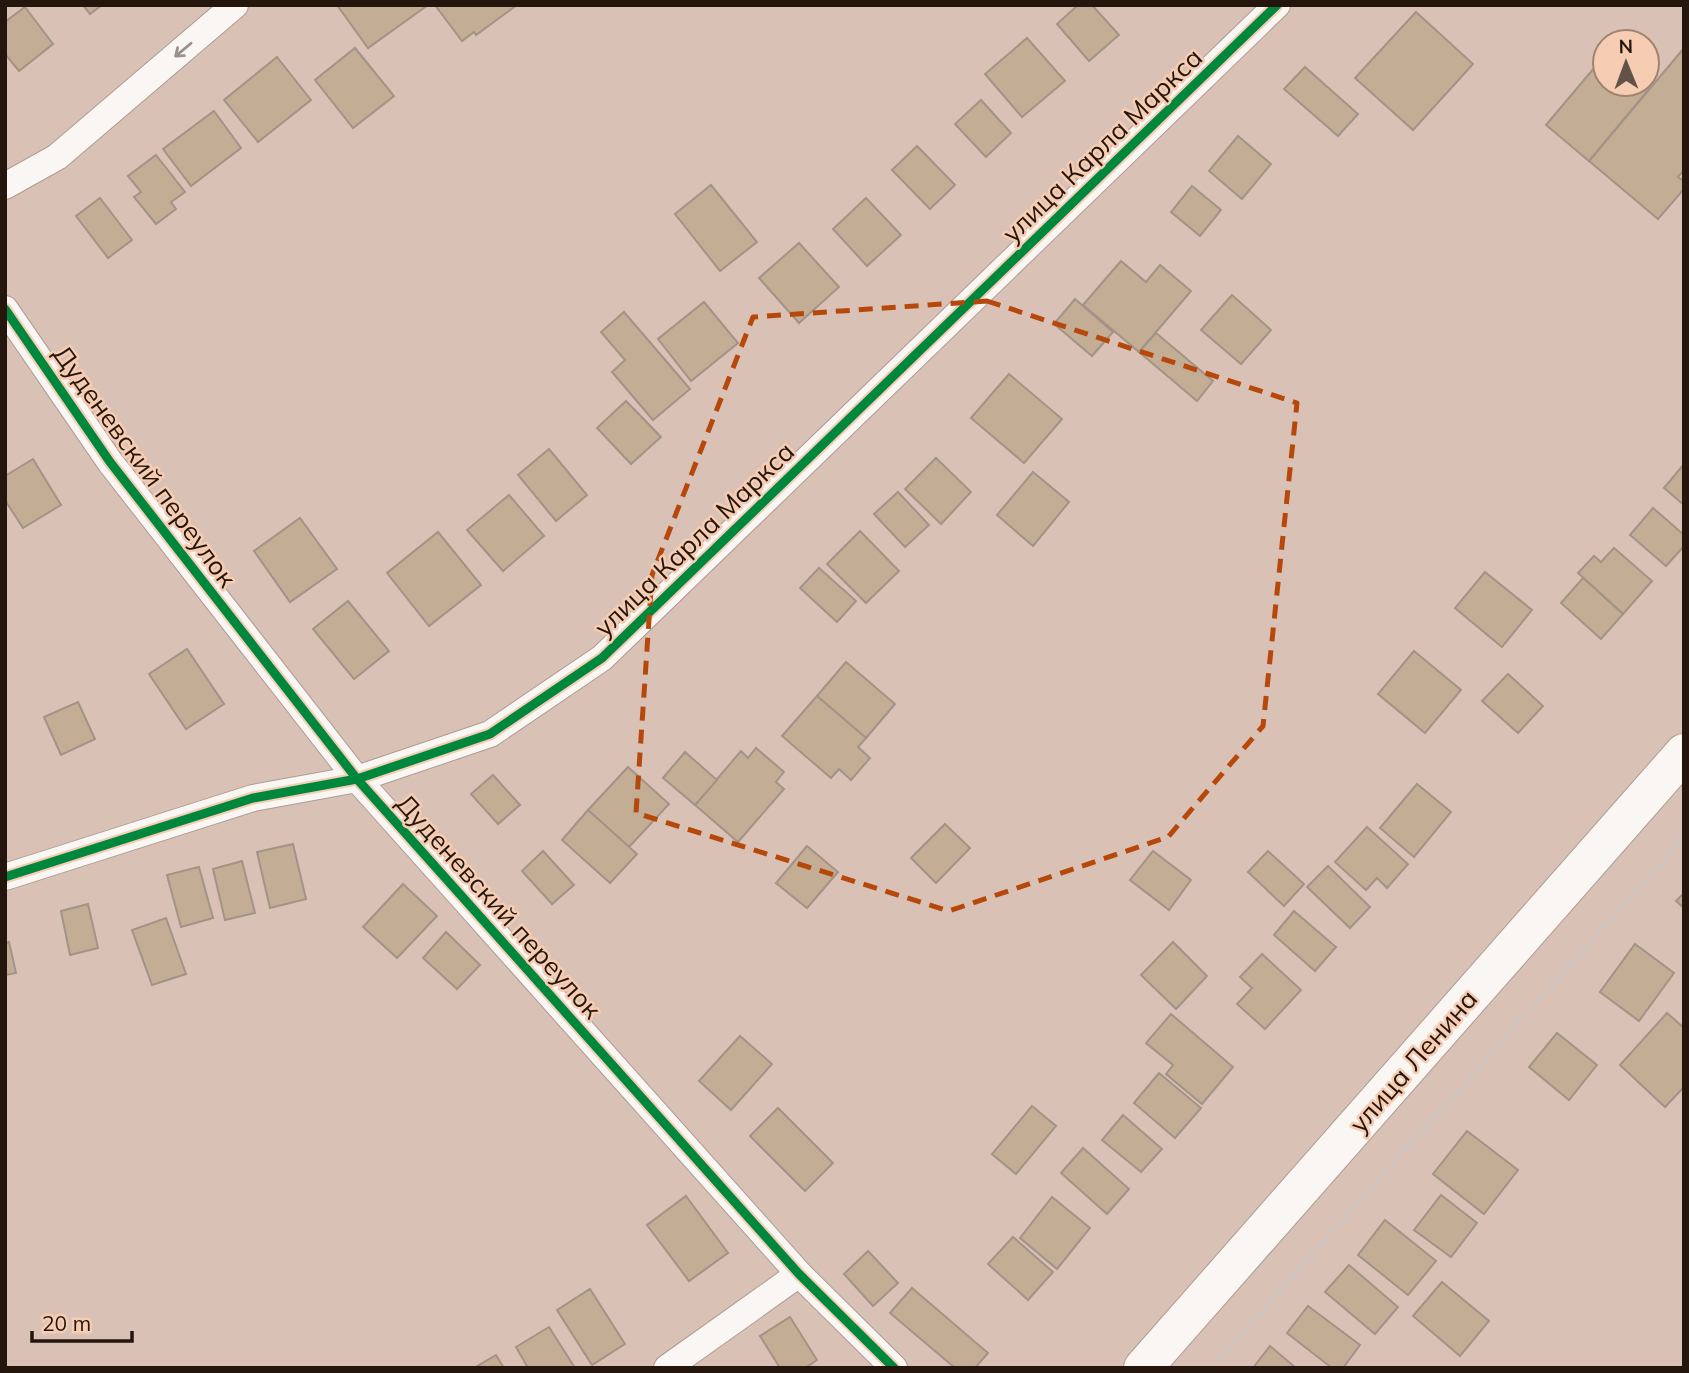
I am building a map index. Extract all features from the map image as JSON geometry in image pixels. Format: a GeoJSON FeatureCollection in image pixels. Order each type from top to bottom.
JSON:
{"type":"FeatureCollection","features":[{"type":"Feature","properties":{"kind":"main road","name":"улица Ленина"},"geometry":{"type":"LineString","coordinates":[[1143,1368],[1684,753]]}},
{"type":"Feature","properties":{"kind":"street"},"geometry":{"type":"LineString","coordinates":[[5,186],[57,157],[235,5]]}},
{"type":"Feature","properties":{"kind":"street","name":"улица Карла Маркса"},"geometry":{"type":"LineString","coordinates":[[5,877],[253,798],[357,779],[490,734],[602,658],[1278,5]]}},
{"type":"Feature","properties":{"kind":"street","name":"Дуденевский переулок"},"geometry":{"type":"LineString","coordinates":[[5,309],[110,461],[357,779],[799,1274],[894,1368]]}},
{"type":"Feature","properties":{"kind":"street"},"geometry":{"type":"LineString","coordinates":[[667,1368],[799,1274]]}},
{"type":"Feature","properties":{"kind":"path"},"geometry":{"type":"LineString","coordinates":[[1211,1368],[1684,837]]}},
{"type":"Feature","properties":{"kind":"highlighted area"},"geometry":{"type":"Polygon","coordinates":[[[987,301],[1297,403],[1263,726],[1168,837],[949,911],[636,813],[652,575],[753,317],[987,301]]]}},
{"type":"Feature","properties":{"kind":"building"},"geometry":{"type":"Polygon","coordinates":[[[83,5],[102,5],[90,14],[83,5]]]}},
{"type":"Feature","properties":{"kind":"building"},"geometry":{"type":"Polygon","coordinates":[[[337,5],[428,5],[368,48],[337,5]]]}},
{"type":"Feature","properties":{"kind":"building"},"geometry":{"type":"Polygon","coordinates":[[[435,5],[517,5],[476,35],[474,32],[462,41],[435,5]]]}},
{"type":"Feature","properties":{"kind":"building"},"geometry":{"type":"Polygon","coordinates":[[[1078,5],[1092,5],[1119,35],[1089,61],[1057,24],[1078,5]]]}},
{"type":"Feature","properties":{"kind":"building"},"geometry":{"type":"Polygon","coordinates":[[[25,7],[53,44],[19,71],[5,54],[5,22],[25,7]]]}},
{"type":"Feature","properties":{"kind":"building"},"geometry":{"type":"Polygon","coordinates":[[[1416,12],[1473,64],[1413,130],[1355,78],[1416,12]]]}},
{"type":"Feature","properties":{"kind":"building"},"geometry":{"type":"Polygon","coordinates":[[[1027,38],[1065,81],[1022,117],[985,74],[1027,38]]]}},
{"type":"Feature","properties":{"kind":"building"},"geometry":{"type":"Polygon","coordinates":[[[355,48],[394,96],[353,128],[315,80],[355,48]]]}},
{"type":"Feature","properties":{"kind":"building"},"geometry":{"type":"Polygon","coordinates":[[[1684,48],[1684,170],[1678,177],[1684,181],[1684,189],[1658,219],[1589,161],[1642,98],[1661,98],[1661,75],[1684,48]]]}},
{"type":"Feature","properties":{"kind":"building"},"geometry":{"type":"Polygon","coordinates":[[[277,57],[311,100],[258,142],[224,100],[277,57]]]}},
{"type":"Feature","properties":{"kind":"building"},"geometry":{"type":"Polygon","coordinates":[[[1305,67],[1358,114],[1338,136],[1284,89],[1305,67]]]}},
{"type":"Feature","properties":{"kind":"building"},"geometry":{"type":"Polygon","coordinates":[[[1591,72],[1591,98],[1642,98],[1589,161],[1546,125],[1591,72]]]}},
{"type":"Feature","properties":{"kind":"building"},"geometry":{"type":"Polygon","coordinates":[[[981,100],[1011,133],[986,157],[955,124],[981,100]]]}},
{"type":"Feature","properties":{"kind":"building"},"geometry":{"type":"Polygon","coordinates":[[[214,111],[241,148],[191,186],[163,149],[214,111]]]}},
{"type":"Feature","properties":{"kind":"building"},"geometry":{"type":"Polygon","coordinates":[[[1238,136],[1271,164],[1242,199],[1209,171],[1238,136]]]}},
{"type":"Feature","properties":{"kind":"building"},"geometry":{"type":"Polygon","coordinates":[[[917,146],[955,185],[930,209],[892,170],[917,146]]]}},
{"type":"Feature","properties":{"kind":"building"},"geometry":{"type":"Polygon","coordinates":[[[156,155],[185,192],[171,202],[176,209],[156,224],[134,197],[141,192],[128,176],[156,155]]]}},
{"type":"Feature","properties":{"kind":"building"},"geometry":{"type":"Polygon","coordinates":[[[711,185],[757,242],[720,271],[675,214],[711,185]]]}},
{"type":"Feature","properties":{"kind":"building"},"geometry":{"type":"Polygon","coordinates":[[[1192,186],[1221,210],[1200,236],[1171,212],[1192,186]]]}},
{"type":"Feature","properties":{"kind":"building"},"geometry":{"type":"Polygon","coordinates":[[[100,198],[132,240],[108,258],[76,216],[100,198]]]}},
{"type":"Feature","properties":{"kind":"building"},"geometry":{"type":"Polygon","coordinates":[[[866,198],[901,235],[867,266],[833,229],[866,198]]]}},
{"type":"Feature","properties":{"kind":"building"},"geometry":{"type":"Polygon","coordinates":[[[799,243],[839,287],[799,323],[759,278],[799,243]]]}},
{"type":"Feature","properties":{"kind":"building"},"geometry":{"type":"Polygon","coordinates":[[[1121,261],[1146,282],[1160,265],[1191,291],[1139,352],[1083,305],[1121,261]]]}},
{"type":"Feature","properties":{"kind":"building"},"geometry":{"type":"Polygon","coordinates":[[[1232,295],[1271,330],[1241,364],[1201,330],[1232,295]]]}},
{"type":"Feature","properties":{"kind":"building"},"geometry":{"type":"Polygon","coordinates":[[[1075,299],[1113,332],[1092,356],[1054,324],[1075,299]]]}},
{"type":"Feature","properties":{"kind":"building"},"geometry":{"type":"Polygon","coordinates":[[[704,302],[738,343],[691,381],[658,339],[704,302]]]}},
{"type":"Feature","properties":{"kind":"building"},"geometry":{"type":"Polygon","coordinates":[[[624,312],[690,389],[653,420],[612,372],[625,360],[601,332],[624,312]]]}},
{"type":"Feature","properties":{"kind":"building"},"geometry":{"type":"Polygon","coordinates":[[[1156,333],[1213,381],[1197,401],[1139,352],[1156,333]]]}},
{"type":"Feature","properties":{"kind":"building"},"geometry":{"type":"Polygon","coordinates":[[[1009,374],[1062,419],[1024,463],[971,418],[1009,374]]]}},
{"type":"Feature","properties":{"kind":"building"},"geometry":{"type":"Polygon","coordinates":[[[626,401],[661,437],[631,464],[597,428],[626,401]]]}},
{"type":"Feature","properties":{"kind":"building"},"geometry":{"type":"Polygon","coordinates":[[[549,449],[587,495],[556,521],[518,475],[549,449]]]}},
{"type":"Feature","properties":{"kind":"building"},"geometry":{"type":"Polygon","coordinates":[[[936,458],[971,492],[941,524],[905,489],[936,458]]]}},
{"type":"Feature","properties":{"kind":"building"},"geometry":{"type":"Polygon","coordinates":[[[33,459],[61,505],[23,528],[5,500],[5,476],[33,459]]]}},
{"type":"Feature","properties":{"kind":"building"},"geometry":{"type":"Polygon","coordinates":[[[1684,464],[1684,505],[1664,488],[1684,464]]]}},
{"type":"Feature","properties":{"kind":"building"},"geometry":{"type":"Polygon","coordinates":[[[1033,472],[1069,502],[1033,546],[997,515],[1033,472]]]}},
{"type":"Feature","properties":{"kind":"building"},"geometry":{"type":"Polygon","coordinates":[[[898,492],[929,525],[905,547],[874,514],[898,492]]]}},
{"type":"Feature","properties":{"kind":"building"},"geometry":{"type":"Polygon","coordinates":[[[509,495],[544,536],[503,571],[467,530],[509,495]]]}},
{"type":"Feature","properties":{"kind":"building"},"geometry":{"type":"Polygon","coordinates":[[[1653,508],[1684,535],[1684,546],[1666,566],[1630,535],[1653,508]]]}},
{"type":"Feature","properties":{"kind":"building"},"geometry":{"type":"Polygon","coordinates":[[[300,518],[337,569],[290,602],[254,551],[300,518]]]}},
{"type":"Feature","properties":{"kind":"building"},"geometry":{"type":"Polygon","coordinates":[[[860,531],[899,571],[866,603],[827,564],[860,531]]]}},
{"type":"Feature","properties":{"kind":"building"},"geometry":{"type":"Polygon","coordinates":[[[438,532],[481,585],[429,626],[387,573],[438,532]]]}},
{"type":"Feature","properties":{"kind":"building"},"geometry":{"type":"Polygon","coordinates":[[[1614,548],[1652,581],[1623,614],[1578,573],[1594,556],[1601,562],[1614,548]]]}},
{"type":"Feature","properties":{"kind":"building"},"geometry":{"type":"Polygon","coordinates":[[[819,568],[856,601],[837,622],[800,588],[819,568]]]}},
{"type":"Feature","properties":{"kind":"building"},"geometry":{"type":"Polygon","coordinates":[[[1485,572],[1532,610],[1502,647],[1455,608],[1485,572]]]}},
{"type":"Feature","properties":{"kind":"building"},"geometry":{"type":"Polygon","coordinates":[[[1583,578],[1623,614],[1601,639],[1561,603],[1583,578]]]}},
{"type":"Feature","properties":{"kind":"building"},"geometry":{"type":"Polygon","coordinates":[[[348,601],[389,651],[354,679],[313,629],[348,601]]]}},
{"type":"Feature","properties":{"kind":"building"},"geometry":{"type":"Polygon","coordinates":[[[187,649],[224,704],[186,729],[149,674],[187,649]]]}},
{"type":"Feature","properties":{"kind":"building"},"geometry":{"type":"Polygon","coordinates":[[[1414,651],[1461,690],[1425,733],[1378,694],[1414,651]]]}},
{"type":"Feature","properties":{"kind":"building"},"geometry":{"type":"Polygon","coordinates":[[[846,662],[895,704],[866,738],[817,696],[846,662]]]}},
{"type":"Feature","properties":{"kind":"building"},"geometry":{"type":"Polygon","coordinates":[[[1508,674],[1543,706],[1518,733],[1482,701],[1508,674]]]}},
{"type":"Feature","properties":{"kind":"building"},"geometry":{"type":"Polygon","coordinates":[[[817,696],[866,738],[858,747],[870,758],[851,780],[839,769],[831,778],[782,736],[817,696]]]}},
{"type":"Feature","properties":{"kind":"building"},"geometry":{"type":"Polygon","coordinates":[[[78,702],[95,739],[61,755],[44,717],[78,702]]]}},
{"type":"Feature","properties":{"kind":"building"},"geometry":{"type":"Polygon","coordinates":[[[756,748],[784,772],[776,782],[784,789],[738,842],[695,805],[741,751],[748,758],[756,748]]]}},
{"type":"Feature","properties":{"kind":"building"},"geometry":{"type":"Polygon","coordinates":[[[685,752],[717,780],[695,805],[663,778],[685,752]]]}},
{"type":"Feature","properties":{"kind":"building"},"geometry":{"type":"Polygon","coordinates":[[[628,767],[669,804],[629,847],[588,810],[628,767]]]}},
{"type":"Feature","properties":{"kind":"building"},"geometry":{"type":"Polygon","coordinates":[[[493,775],[520,805],[498,824],[471,794],[493,775]]]}},
{"type":"Feature","properties":{"kind":"building"},"geometry":{"type":"Polygon","coordinates":[[[1417,784],[1451,812],[1414,857],[1380,828],[1417,784]]]}},
{"type":"Feature","properties":{"kind":"building"},"geometry":{"type":"Polygon","coordinates":[[[588,810],[637,854],[610,883],[562,840],[588,810]]]}},
{"type":"Feature","properties":{"kind":"building"},"geometry":{"type":"Polygon","coordinates":[[[945,824],[970,848],[936,883],[911,858],[945,824]]]}},
{"type":"Feature","properties":{"kind":"building"},"geometry":{"type":"Polygon","coordinates":[[[1367,827],[1408,864],[1387,888],[1377,878],[1366,890],[1335,862],[1367,827]]]}},
{"type":"Feature","properties":{"kind":"building"},"geometry":{"type":"Polygon","coordinates":[[[293,844],[306,899],[270,908],[257,852],[293,844]]]}},
{"type":"Feature","properties":{"kind":"building"},"geometry":{"type":"Polygon","coordinates":[[[807,846],[838,872],[807,908],[776,883],[807,846]]]}},
{"type":"Feature","properties":{"kind":"building"},"geometry":{"type":"Polygon","coordinates":[[[543,851],[574,885],[552,904],[522,871],[543,851]]]}},
{"type":"Feature","properties":{"kind":"building"},"geometry":{"type":"Polygon","coordinates":[[[1153,851],[1191,880],[1169,910],[1130,880],[1153,851]]]}},
{"type":"Feature","properties":{"kind":"building"},"geometry":{"type":"Polygon","coordinates":[[[1268,851],[1304,884],[1284,906],[1248,872],[1268,851]]]}},
{"type":"Feature","properties":{"kind":"building"},"geometry":{"type":"Polygon","coordinates":[[[242,861],[255,913],[225,920],[213,869],[242,861]]]}},
{"type":"Feature","properties":{"kind":"building"},"geometry":{"type":"Polygon","coordinates":[[[1328,866],[1370,907],[1350,928],[1307,887],[1328,866]]]}},
{"type":"Feature","properties":{"kind":"building"},"geometry":{"type":"Polygon","coordinates":[[[199,867],[213,918],[181,927],[167,875],[199,867]]]}},
{"type":"Feature","properties":{"kind":"building"},"geometry":{"type":"Polygon","coordinates":[[[403,884],[437,916],[397,958],[363,927],[403,884]]]}},
{"type":"Feature","properties":{"kind":"building"},"geometry":{"type":"Polygon","coordinates":[[[1684,893],[1684,908],[1676,901],[1684,893]]]}},
{"type":"Feature","properties":{"kind":"building"},"geometry":{"type":"Polygon","coordinates":[[[88,904],[98,948],[70,955],[61,911],[88,904]]]}},
{"type":"Feature","properties":{"kind":"building"},"geometry":{"type":"Polygon","coordinates":[[[1294,911],[1336,947],[1315,971],[1274,935],[1294,911]]]}},
{"type":"Feature","properties":{"kind":"building"},"geometry":{"type":"Polygon","coordinates":[[[166,918],[186,974],[152,985],[132,930],[166,918]]]}},
{"type":"Feature","properties":{"kind":"building"},"geometry":{"type":"Polygon","coordinates":[[[446,932],[480,965],[457,989],[423,958],[446,932]]]}},
{"type":"Feature","properties":{"kind":"building"},"geometry":{"type":"Polygon","coordinates":[[[9,942],[16,973],[5,975],[5,943],[9,942]]]}},
{"type":"Feature","properties":{"kind":"building"},"geometry":{"type":"Polygon","coordinates":[[[1173,942],[1207,976],[1176,1009],[1141,975],[1173,942]]]}},
{"type":"Feature","properties":{"kind":"building"},"geometry":{"type":"Polygon","coordinates":[[[1635,944],[1674,973],[1639,1021],[1600,992],[1635,944]]]}},
{"type":"Feature","properties":{"kind":"building"},"geometry":{"type":"Polygon","coordinates":[[[1262,954],[1301,990],[1265,1029],[1237,1004],[1252,988],[1240,977],[1262,954]]]}},
{"type":"Feature","properties":{"kind":"building"},"geometry":{"type":"Polygon","coordinates":[[[1667,1013],[1684,1028],[1684,1087],[1665,1107],[1620,1065],[1667,1013]]]}},
{"type":"Feature","properties":{"kind":"building"},"geometry":{"type":"Polygon","coordinates":[[[1171,1014],[1233,1067],[1202,1104],[1166,1074],[1173,1065],[1146,1043],[1171,1014]]]}},
{"type":"Feature","properties":{"kind":"building"},"geometry":{"type":"Polygon","coordinates":[[[1557,1033],[1597,1065],[1569,1100],[1529,1067],[1557,1033]]]}},
{"type":"Feature","properties":{"kind":"building"},"geometry":{"type":"Polygon","coordinates":[[[740,1036],[772,1064],[731,1110],[699,1081],[740,1036]]]}},
{"type":"Feature","properties":{"kind":"building"},"geometry":{"type":"Polygon","coordinates":[[[1159,1073],[1201,1108],[1175,1138],[1134,1103],[1159,1073]]]}},
{"type":"Feature","properties":{"kind":"building"},"geometry":{"type":"Polygon","coordinates":[[[1032,1106],[1056,1126],[1016,1174],[992,1154],[1032,1106]]]}},
{"type":"Feature","properties":{"kind":"building"},"geometry":{"type":"Polygon","coordinates":[[[778,1108],[833,1163],[805,1191],[750,1136],[778,1108]]]}},
{"type":"Feature","properties":{"kind":"building"},"geometry":{"type":"Polygon","coordinates":[[[1123,1115],[1162,1149],[1141,1172],[1102,1140],[1123,1115]]]}},
{"type":"Feature","properties":{"kind":"building"},"geometry":{"type":"Polygon","coordinates":[[[1467,1131],[1518,1170],[1484,1214],[1433,1174],[1467,1131]]]}},
{"type":"Feature","properties":{"kind":"building"},"geometry":{"type":"Polygon","coordinates":[[[1083,1148],[1129,1189],[1107,1214],[1061,1173],[1083,1148]]]}},
{"type":"Feature","properties":{"kind":"building"},"geometry":{"type":"Polygon","coordinates":[[[1441,1195],[1477,1223],[1451,1257],[1414,1230],[1441,1195]]]}},
{"type":"Feature","properties":{"kind":"building"},"geometry":{"type":"Polygon","coordinates":[[[686,1196],[728,1253],[689,1281],[647,1225],[686,1196]]]}},
{"type":"Feature","properties":{"kind":"building"},"geometry":{"type":"Polygon","coordinates":[[[1052,1197],[1090,1228],[1057,1269],[1020,1238],[1052,1197]]]}},
{"type":"Feature","properties":{"kind":"building"},"geometry":{"type":"Polygon","coordinates":[[[1385,1220],[1436,1261],[1408,1295],[1358,1255],[1385,1220]]]}},
{"type":"Feature","properties":{"kind":"building"},"geometry":{"type":"Polygon","coordinates":[[[1013,1237],[1053,1272],[1028,1300],[988,1264],[1013,1237]]]}},
{"type":"Feature","properties":{"kind":"building"},"geometry":{"type":"Polygon","coordinates":[[[868,1251],[898,1283],[873,1306],[844,1274],[868,1251]]]}},
{"type":"Feature","properties":{"kind":"building"},"geometry":{"type":"Polygon","coordinates":[[[1349,1265],[1398,1307],[1375,1334],[1325,1292],[1349,1265]]]}},
{"type":"Feature","properties":{"kind":"building"},"geometry":{"type":"Polygon","coordinates":[[[1442,1282],[1489,1321],[1460,1356],[1413,1316],[1442,1282]]]}},
{"type":"Feature","properties":{"kind":"building"},"geometry":{"type":"Polygon","coordinates":[[[912,1288],[988,1353],[975,1368],[955,1368],[890,1313],[912,1288]]]}},
{"type":"Feature","properties":{"kind":"building"},"geometry":{"type":"Polygon","coordinates":[[[590,1289],[625,1344],[592,1365],[557,1310],[590,1289]]]}},
{"type":"Feature","properties":{"kind":"building"},"geometry":{"type":"Polygon","coordinates":[[[1308,1306],[1360,1345],[1343,1368],[1332,1368],[1287,1333],[1308,1306]]]}},
{"type":"Feature","properties":{"kind":"building"},"geometry":{"type":"Polygon","coordinates":[[[790,1317],[817,1360],[805,1368],[780,1368],[760,1336],[790,1317]]]}},
{"type":"Feature","properties":{"kind":"building"},"geometry":{"type":"Polygon","coordinates":[[[549,1327],[575,1368],[528,1368],[516,1347],[549,1327]]]}},
{"type":"Feature","properties":{"kind":"building"},"geometry":{"type":"Polygon","coordinates":[[[1270,1346],[1296,1368],[1253,1368],[1270,1346]]]}},
{"type":"Feature","properties":{"kind":"building"},"geometry":{"type":"Polygon","coordinates":[[[496,1355],[504,1368],[474,1368],[496,1355]]]}},
{"type":"Feature","properties":{"kind":"cycle path"},"geometry":{"type":"LineString","coordinates":[[5,877],[253,798],[357,779],[490,734],[602,658],[1277,5]]}},
{"type":"Feature","properties":{"kind":"cycle path"},"geometry":{"type":"LineString","coordinates":[[5,309],[110,462],[357,779],[799,1274],[894,1368]]}}]}
